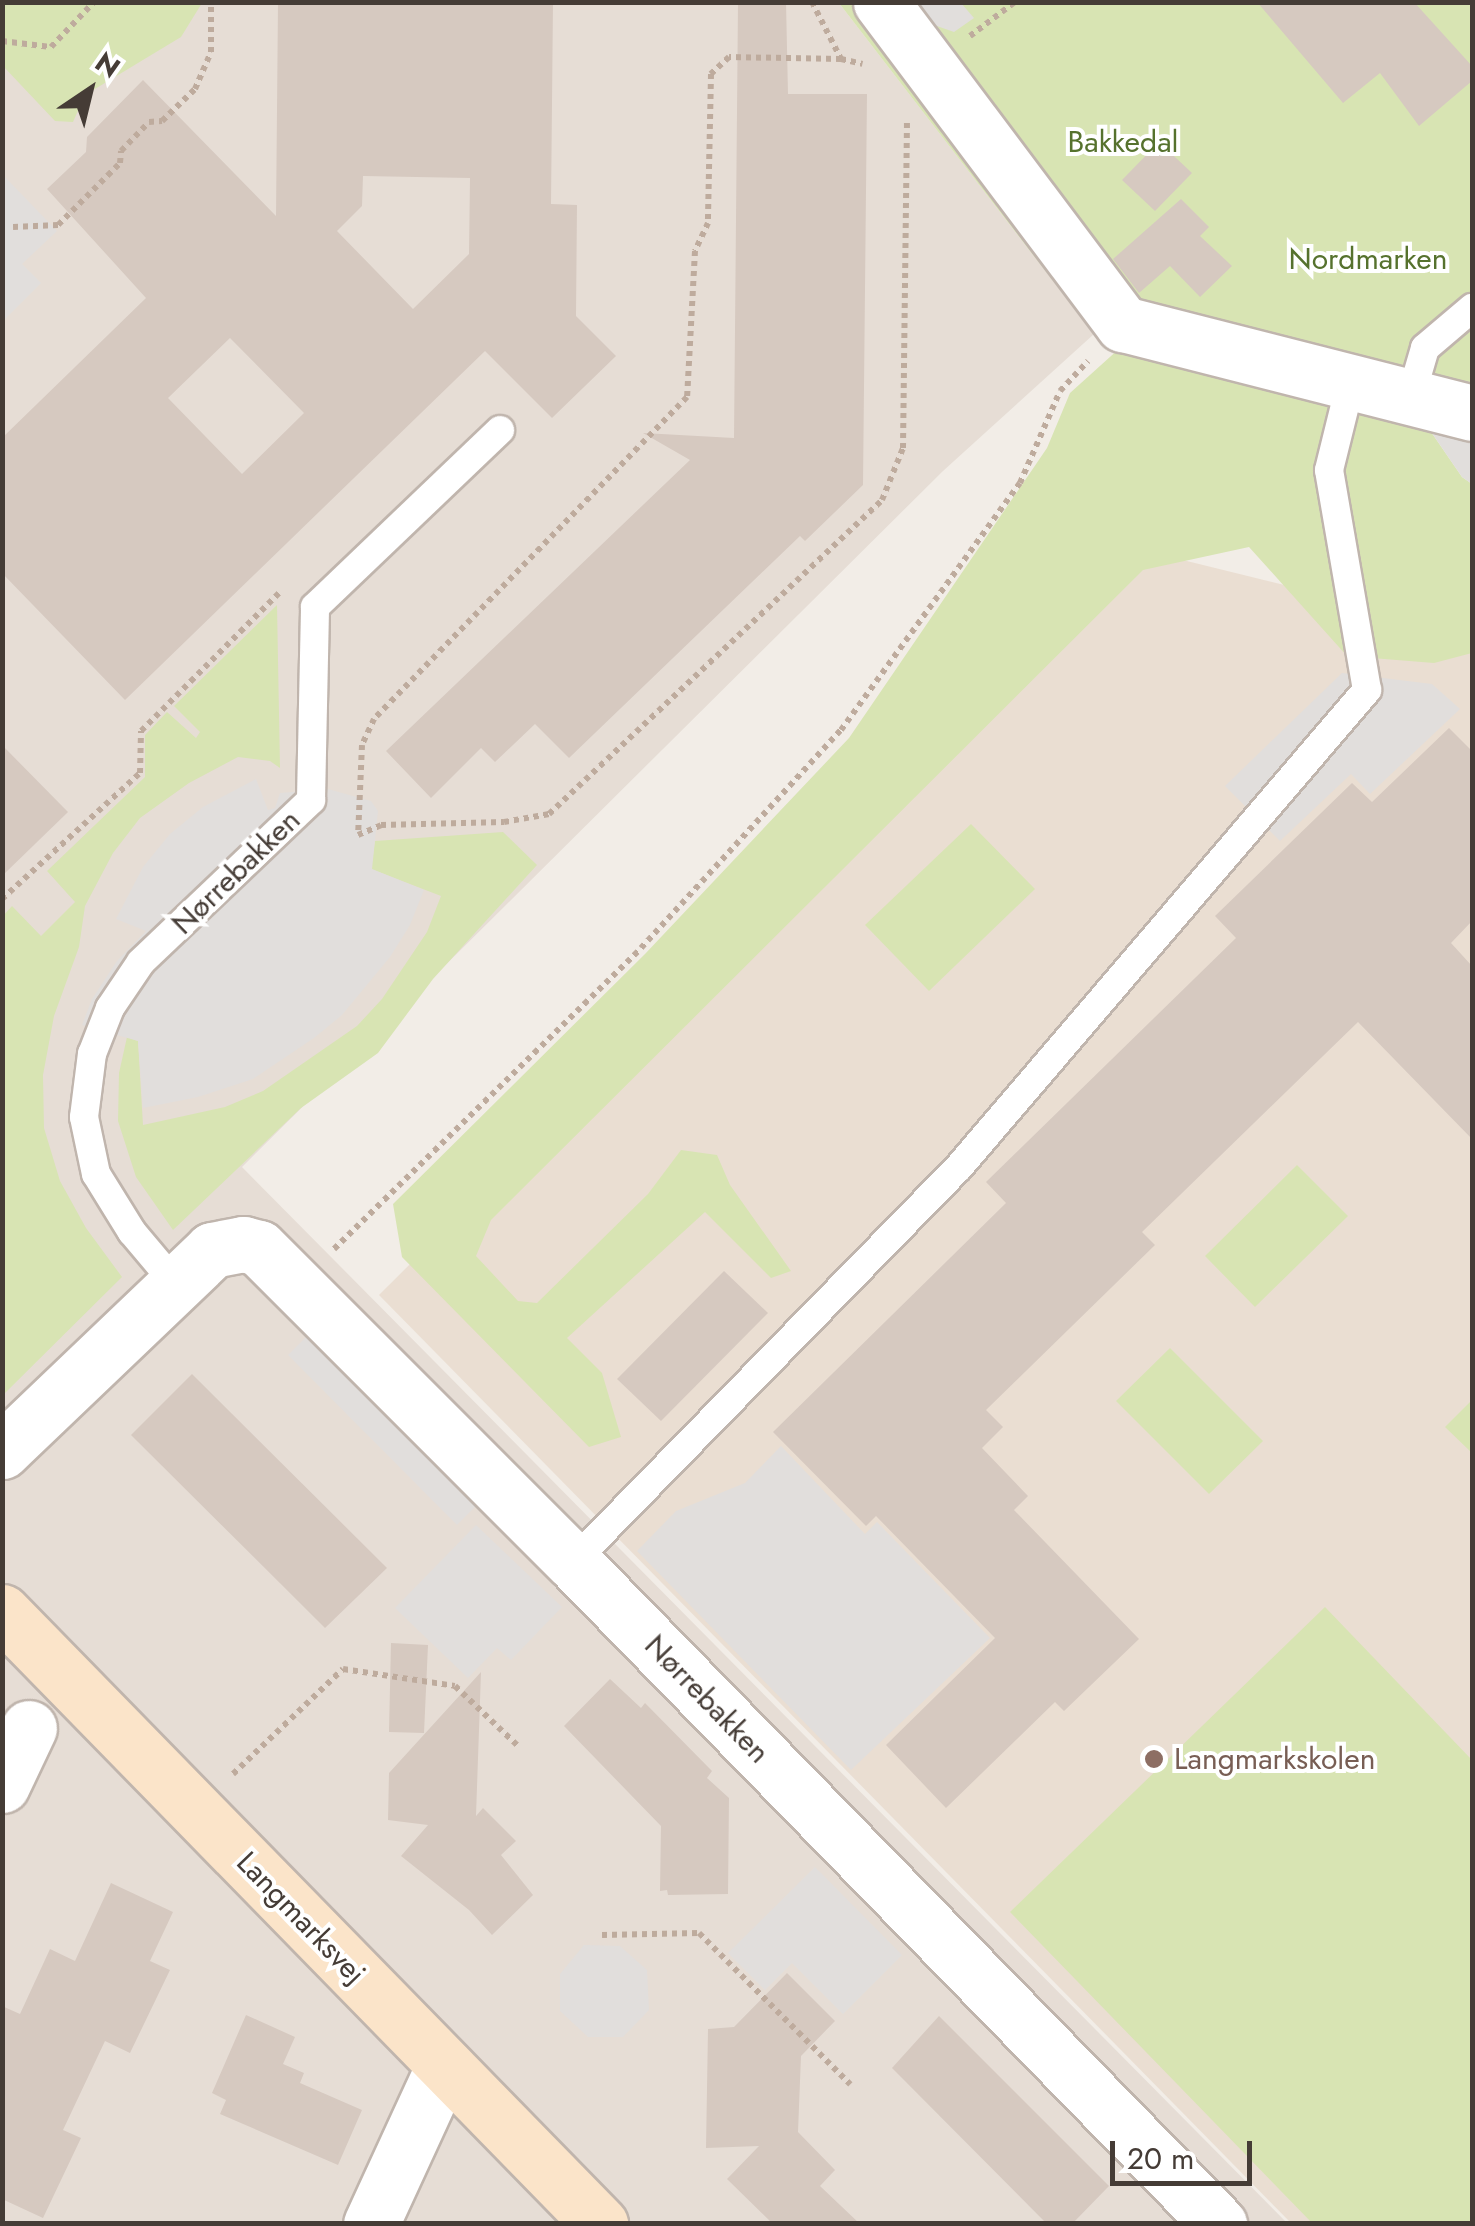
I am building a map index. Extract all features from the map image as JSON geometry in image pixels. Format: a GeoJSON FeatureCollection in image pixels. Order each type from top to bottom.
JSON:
{"type":"FeatureCollection","features":[{"type":"Feature","properties":{"kind":"main road","name":"Langmarksvej"},"geometry":{"type":"LineString","coordinates":[[2,1612],[600,2224]]}},
{"type":"Feature","properties":{"kind":"street"},"geometry":{"type":"LineString","coordinates":[[882,2],[1123,324],[1472,413]]}},
{"type":"Feature","properties":{"kind":"street","name":"Nørrebakken"},"geometry":{"type":"LineString","coordinates":[[2,1451],[212,1250],[243,1244],[270,1256],[1219,2224]]}},
{"type":"Feature","properties":{"kind":"street"},"geometry":{"type":"LineString","coordinates":[[2,1786],[29,1728]]}},
{"type":"Feature","properties":{"kind":"street"},"geometry":{"type":"LineString","coordinates":[[371,2224],[444,2064]]}},
{"type":"Feature","properties":{"kind":"lane"},"geometry":{"type":"LineString","coordinates":[[1411,396],[1425,348],[1472,308]]}},
{"type":"Feature","properties":{"kind":"lane"},"geometry":{"type":"LineString","coordinates":[[574,1562],[959,1166],[1367,690],[1329,470],[1350,381]]}},
{"type":"Feature","properties":{"kind":"lane"},"geometry":{"type":"LineString","coordinates":[[315,607],[500,430]]}},
{"type":"Feature","properties":{"kind":"lane","name":"Nørrebakken"},"geometry":{"type":"LineString","coordinates":[[175,1283],[132,1232],[96,1174],[84,1117],[92,1054],[110,1008],[141,962],[311,800],[315,607]]}},
{"type":"Feature","properties":{"kind":"path"},"geometry":{"type":"LineString","coordinates":[[2,41],[51,47],[94,2]]}},
{"type":"Feature","properties":{"kind":"path"},"geometry":{"type":"LineString","coordinates":[[12,227],[58,225],[120,164],[121,151],[150,122],[162,121],[195,89],[211,52],[211,2]]}},
{"type":"Feature","properties":{"kind":"path"},"geometry":{"type":"LineString","coordinates":[[812,2],[840,58]]}},
{"type":"Feature","properties":{"kind":"path"},"geometry":{"type":"LineString","coordinates":[[870,66],[840,58],[730,57],[711,74],[708,223],[695,250],[687,397],[374,719],[362,745],[358,835],[381,825],[504,822],[549,814],[882,500],[903,448],[907,122],[901,105]]}},
{"type":"Feature","properties":{"kind":"path"},"geometry":{"type":"LineString","coordinates":[[298,1284],[641,948],[841,730],[1020,482],[1060,391],[1123,324]]}},
{"type":"Feature","properties":{"kind":"path"},"geometry":{"type":"LineString","coordinates":[[2,899],[140,773],[141,731],[284,588],[315,607]]}},
{"type":"Feature","properties":{"kind":"path"},"geometry":{"type":"LineString","coordinates":[[196,1810],[343,1669],[456,1686],[519,1747]]}},
{"type":"Feature","properties":{"kind":"path"},"geometry":{"type":"LineString","coordinates":[[602,1934],[699,1934],[850,2084]]}},
{"type":"Feature","properties":{"kind":"shaded area"},"geometry":{"type":"Polygon","coordinates":[[[3,3],[839,3],[1094,334],[943,471],[242,1167],[1287,2223],[3,2224],[3,3]]]}},
{"type":"Feature","properties":{"kind":"shaded area"},"geometry":{"type":"Polygon","coordinates":[[[904,3],[961,3],[974,18],[954,32],[917,19],[904,3]]]}},
{"type":"Feature","properties":{"kind":"shaded area"},"geometry":{"type":"Polygon","coordinates":[[[3,175],[57,231],[22,264],[41,283],[3,321],[3,175]]]}},
{"type":"Feature","properties":{"kind":"shaded area"},"geometry":{"type":"Polygon","coordinates":[[[1427,426],[1472,436],[1472,484],[1462,477],[1427,426]]]}},
{"type":"Feature","properties":{"kind":"shaded area","name":"Langmarkskolen"},"geometry":{"type":"Polygon","coordinates":[[[1130,547],[1472,631],[1472,2223],[1291,2223],[379,1295],[1130,547]]]}},
{"type":"Feature","properties":{"kind":"shaded area"},"geometry":{"type":"Polygon","coordinates":[[[1342,673],[1432,684],[1460,709],[1370,794],[1351,774],[1280,841],[1225,786],[1342,673]]]}},
{"type":"Feature","properties":{"kind":"shaded area"},"geometry":{"type":"Polygon","coordinates":[[[256,779],[268,810],[275,808],[280,793],[328,789],[371,801],[378,811],[372,869],[424,890],[410,925],[390,957],[342,1015],[314,1038],[253,1079],[198,1097],[143,1108],[138,1041],[82,1025],[92,999],[117,961],[146,931],[116,919],[143,867],[170,834],[203,807],[256,779]]]}},
{"type":"Feature","properties":{"kind":"shaded area"},"geometry":{"type":"Polygon","coordinates":[[[313,1330],[482,1500],[457,1525],[288,1355],[313,1330]]]}},
{"type":"Feature","properties":{"kind":"shaded area"},"geometry":{"type":"Polygon","coordinates":[[[781,1446],[865,1534],[877,1522],[990,1638],[851,1770],[637,1551],[676,1511],[745,1483],[781,1446]]]}},
{"type":"Feature","properties":{"kind":"shaded area"},"geometry":{"type":"Polygon","coordinates":[[[476,1525],[562,1607],[511,1660],[497,1648],[468,1678],[395,1608],[476,1525]]]}},
{"type":"Feature","properties":{"kind":"shaded area"},"geometry":{"type":"Polygon","coordinates":[[[815,1867],[902,1955],[843,2014],[792,1963],[765,1990],[728,1953],[815,1867]]]}},
{"type":"Feature","properties":{"kind":"shaded area"},"geometry":{"type":"Polygon","coordinates":[[[584,1945],[620,1946],[647,1970],[649,2010],[623,2037],[588,2037],[560,2011],[560,1974],[584,1945]]]}},
{"type":"Feature","properties":{"kind":"green space"},"geometry":{"type":"Polygon","coordinates":[[[3,2],[202,3],[181,37],[85,95],[73,122],[55,121],[3,66],[3,2]]]}},
{"type":"Feature","properties":{"kind":"green space","name":"Bakkedal"},"geometry":{"type":"Polygon","coordinates":[[[839,3],[1472,3],[1472,394],[1139,309],[1094,334],[839,3]]]}},
{"type":"Feature","properties":{"kind":"green space"},"geometry":{"type":"Polygon","coordinates":[[[1121,347],[1427,426],[1462,477],[1472,484],[1472,653],[1434,663],[1347,656],[1249,547],[1143,570],[491,1220],[476,1256],[518,1301],[537,1303],[648,1194],[681,1150],[717,1155],[730,1185],[791,1271],[771,1278],[705,1212],[567,1338],[602,1373],[621,1437],[589,1447],[402,1257],[393,1204],[645,954],[849,738],[1047,448],[1070,393],[1121,347]]]}},
{"type":"Feature","properties":{"kind":"green space"},"geometry":{"type":"Polygon","coordinates":[[[277,605],[280,768],[270,761],[238,757],[189,783],[140,818],[113,853],[85,906],[79,947],[54,1016],[43,1075],[44,1128],[60,1181],[86,1228],[122,1277],[3,1395],[3,916],[12,906],[41,936],[75,902],[47,871],[145,777],[145,735],[167,712],[196,738],[200,732],[174,706],[277,605]]]}},
{"type":"Feature","properties":{"kind":"green space"},"geometry":{"type":"Polygon","coordinates":[[[971,824],[1035,889],[929,991],[865,925],[971,824]]]}},
{"type":"Feature","properties":{"kind":"green space"},"geometry":{"type":"Polygon","coordinates":[[[503,832],[537,865],[433,979],[378,1053],[301,1108],[173,1230],[136,1177],[118,1121],[119,1073],[127,1037],[138,1041],[143,1125],[225,1107],[263,1091],[357,1026],[382,999],[427,932],[441,896],[371,869],[375,841],[503,832]]]}},
{"type":"Feature","properties":{"kind":"green space"},"geometry":{"type":"Polygon","coordinates":[[[1297,1165],[1348,1216],[1255,1307],[1205,1256],[1297,1165]]]}},
{"type":"Feature","properties":{"kind":"green space"},"geometry":{"type":"Polygon","coordinates":[[[1170,1348],[1263,1441],[1209,1494],[1116,1401],[1170,1348]]]}},
{"type":"Feature","properties":{"kind":"green space"},"geometry":{"type":"Polygon","coordinates":[[[1472,1400],[1472,1453],[1445,1427],[1472,1400]]]}},
{"type":"Feature","properties":{"kind":"green space"},"geometry":{"type":"Polygon","coordinates":[[[1325,1607],[1472,1760],[1472,2223],[1312,2223],[1010,1912],[1325,1607]]]}},
{"type":"Feature","properties":{"kind":"building"},"geometry":{"type":"Polygon","coordinates":[[[278,2],[553,2],[551,204],[577,205],[576,316],[616,356],[552,418],[485,351],[125,700],[2,573],[2,438],[146,298],[47,189],[86,152],[87,137],[143,80],[276,216],[278,2]],[[363,176],[362,206],[337,231],[413,309],[469,254],[470,178],[363,176]],[[230,338],[168,398],[242,474],[304,413],[230,338]]]}},
{"type":"Feature","properties":{"kind":"building"},"geometry":{"type":"Polygon","coordinates":[[[738,2],[786,2],[788,94],[867,94],[863,485],[805,541],[800,536],[569,758],[535,724],[495,762],[481,748],[431,798],[386,751],[690,460],[643,433],[734,438],[738,2]]]}},
{"type":"Feature","properties":{"kind":"building"},"geometry":{"type":"Polygon","coordinates":[[[1257,2],[1414,2],[1472,66],[1472,81],[1419,126],[1380,73],[1343,103],[1257,2]]]}},
{"type":"Feature","properties":{"kind":"building"},"geometry":{"type":"Polygon","coordinates":[[[1159,142],[1192,173],[1155,211],[1122,180],[1159,142]]]}},
{"type":"Feature","properties":{"kind":"building"},"geometry":{"type":"Polygon","coordinates":[[[1181,199],[1209,227],[1200,236],[1232,266],[1200,297],[1170,266],[1139,293],[1113,259],[1181,199]]]}},
{"type":"Feature","properties":{"kind":"building"},"geometry":{"type":"Polygon","coordinates":[[[1449,728],[1472,751],[1472,921],[1451,943],[1472,966],[1472,1139],[1358,1022],[1142,1232],[1155,1245],[986,1410],[1003,1427],[982,1448],[1028,1496],[1014,1510],[1139,1639],[1064,1711],[1055,1702],[946,1808],[886,1745],[995,1638],[876,1516],[866,1526],[773,1432],[1006,1203],[986,1182],[1236,938],[1215,916],[1352,783],[1372,802],[1449,728]]]}},
{"type":"Feature","properties":{"kind":"building"},"geometry":{"type":"Polygon","coordinates":[[[2,745],[68,812],[2,876],[2,745]]]}},
{"type":"Feature","properties":{"kind":"building"},"geometry":{"type":"Polygon","coordinates":[[[724,1271],[768,1313],[661,1421],[617,1379],[724,1271]]]}},
{"type":"Feature","properties":{"kind":"building"},"geometry":{"type":"Polygon","coordinates":[[[192,1374],[387,1568],[325,1628],[131,1435],[192,1374]]]}},
{"type":"Feature","properties":{"kind":"building"},"geometry":{"type":"Polygon","coordinates":[[[391,1643],[428,1645],[424,1733],[389,1732],[391,1643]]]}},
{"type":"Feature","properties":{"kind":"building"},"geometry":{"type":"Polygon","coordinates":[[[481,1672],[476,1816],[483,1808],[516,1841],[501,1855],[533,1895],[492,1935],[469,1910],[401,1856],[428,1825],[388,1820],[389,1773],[481,1672]]]}},
{"type":"Feature","properties":{"kind":"building"},"geometry":{"type":"Polygon","coordinates":[[[610,1679],[641,1708],[645,1703],[712,1771],[707,1778],[729,1798],[728,1894],[668,1895],[667,1890],[660,1891],[661,1826],[564,1726],[610,1679]]]}},
{"type":"Feature","properties":{"kind":"building"},"geometry":{"type":"Polygon","coordinates":[[[111,1883],[173,1912],[150,1961],[170,1970],[130,2053],[105,2041],[63,2130],[81,2138],[43,2218],[2,2199],[2,2006],[20,2014],[50,1949],[75,1961],[111,1883]]]}},
{"type":"Feature","properties":{"kind":"building"},"geometry":{"type":"Polygon","coordinates":[[[787,1973],[835,2021],[801,2056],[798,2132],[835,2170],[820,2186],[860,2224],[773,2224],[727,2179],[759,2146],[706,2148],[708,2029],[734,2027],[787,1973]]]}},
{"type":"Feature","properties":{"kind":"building"},"geometry":{"type":"Polygon","coordinates":[[[246,2015],[295,2037],[283,2064],[304,2073],[300,2083],[362,2110],[338,2165],[220,2114],[226,2100],[212,2093],[246,2015]]]}},
{"type":"Feature","properties":{"kind":"building"},"geometry":{"type":"Polygon","coordinates":[[[939,2016],[1109,2186],[1072,2224],[1047,2224],[892,2068],[939,2016]]]}},
{"type":"Feature","properties":{"kind":"place","name":"Langmarkskolen"},"geometry":{"type":"Point","coordinates":[1154,1759]}},
{"type":"Feature","properties":{"kind":"park label","name":"Nordmarken"},"geometry":{"type":"Point","coordinates":[1368,259]}}]}
